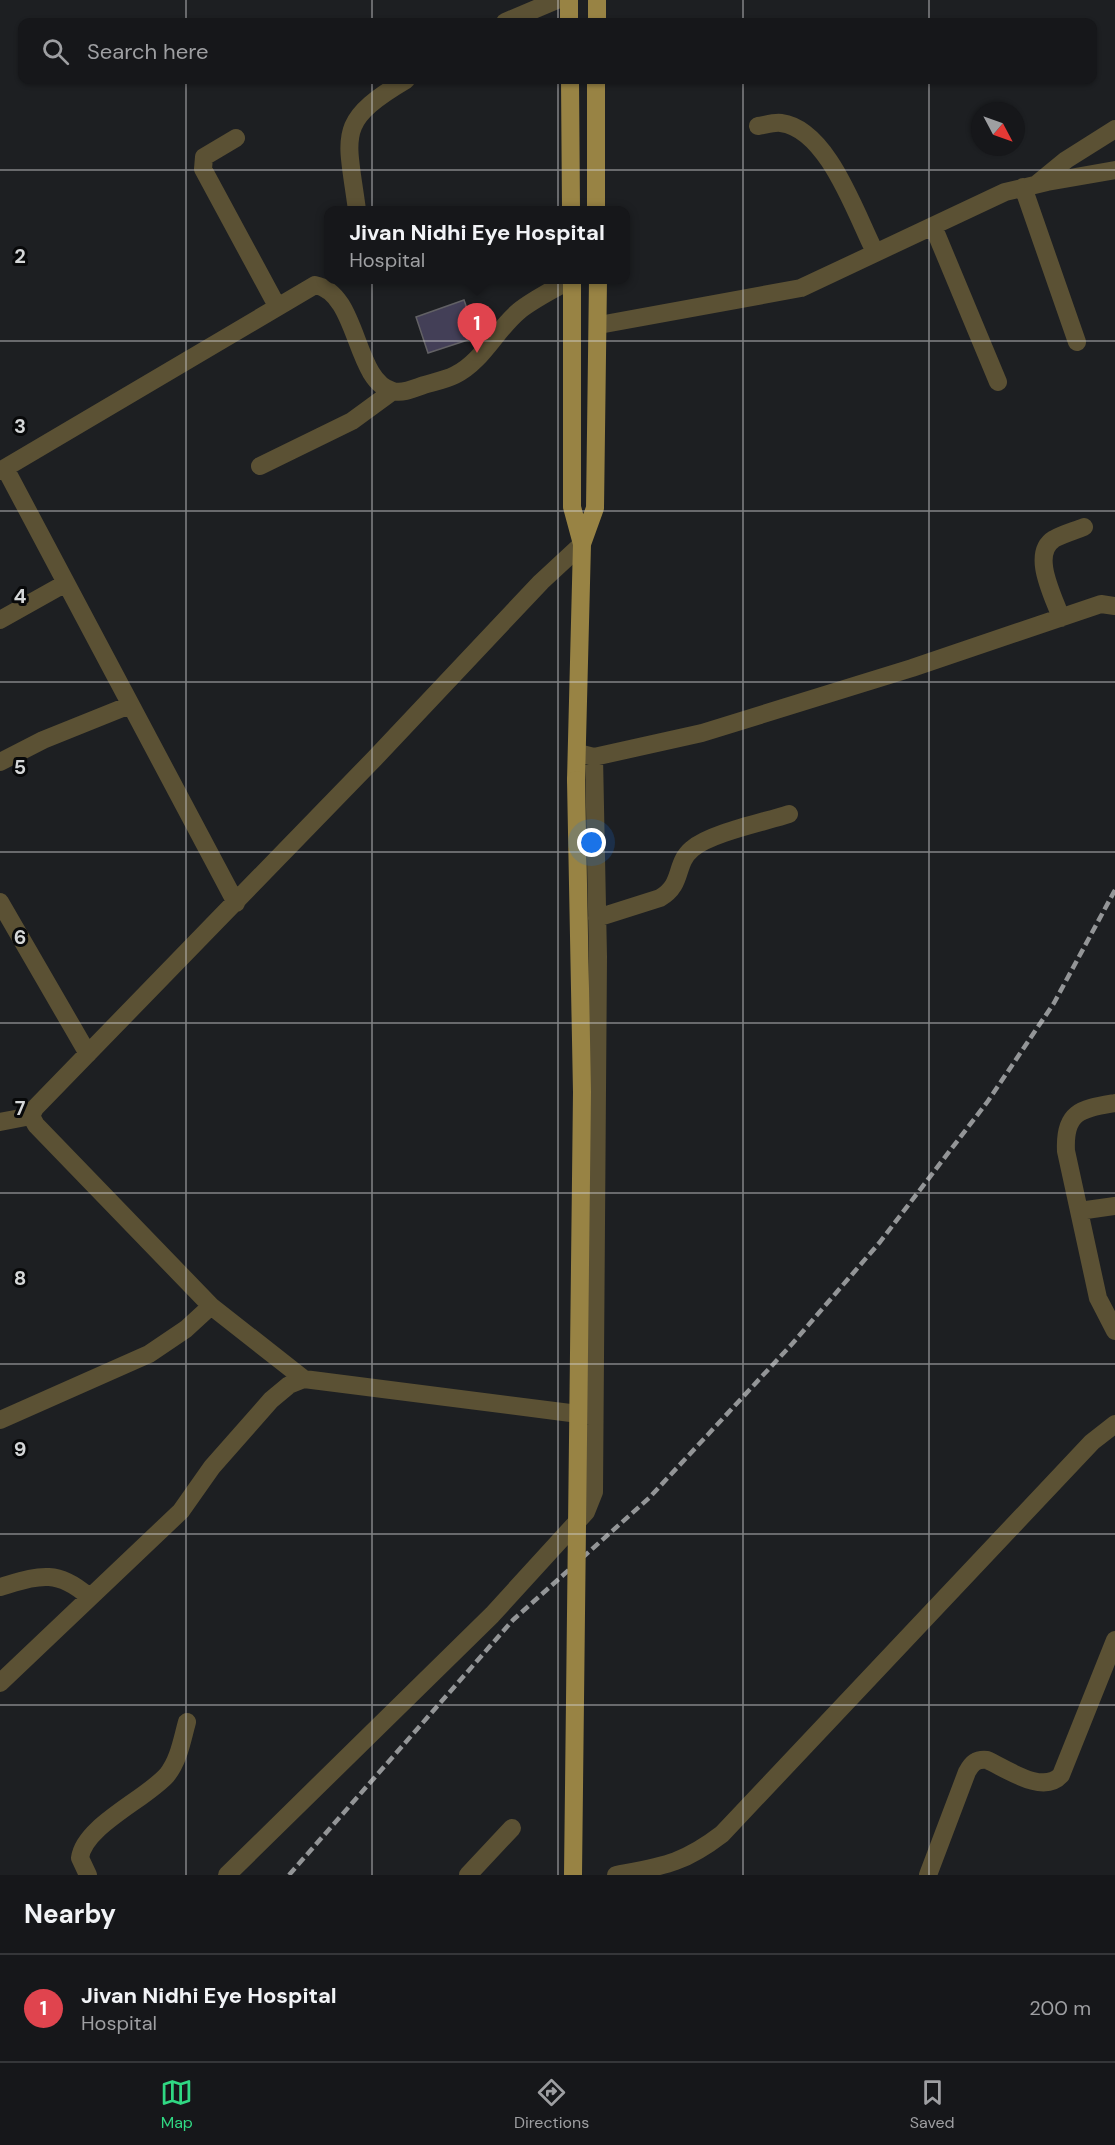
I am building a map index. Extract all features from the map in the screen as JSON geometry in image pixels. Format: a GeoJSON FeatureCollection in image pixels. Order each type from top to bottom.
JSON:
{"type":"FeatureCollection","features":[{"type":"Feature","properties":{"kind":"main road"},"geometry":{"type":"LineString","coordinates":[[569,0],[569,18]]}},
{"type":"Feature","properties":{"kind":"main road"},"geometry":{"type":"LineString","coordinates":[[597,0],[597,18]]}},
{"type":"Feature","properties":{"kind":"main road"},"geometry":{"type":"LineString","coordinates":[[570,84],[571,206]]}},
{"type":"Feature","properties":{"kind":"main road"},"geometry":{"type":"LineString","coordinates":[[596,84],[596,206]]}},
{"type":"Feature","properties":{"kind":"main road"},"geometry":{"type":"LineString","coordinates":[[571,284],[572,507],[582,544],[576,753],[582,1092],[573,1875]]}},
{"type":"Feature","properties":{"kind":"main road"},"geometry":{"type":"LineString","coordinates":[[582,544],[595,508],[598,284]]}},
{"type":"Feature","properties":{"kind":"street"},"geometry":{"type":"LineString","coordinates":[[514,18],[557,0]]}},
{"type":"Feature","properties":{"kind":"street"},"geometry":{"type":"LineString","coordinates":[[357,206],[350,135],[354,120],[372,100],[399,84]]}},
{"type":"Feature","properties":{"kind":"street"},"geometry":{"type":"LineString","coordinates":[[758,126],[779,123],[791,125],[821,147],[875,252]]}},
{"type":"Feature","properties":{"kind":"street"},"geometry":{"type":"LineString","coordinates":[[1030,186],[1115,129]]}},
{"type":"Feature","properties":{"kind":"street"},"geometry":{"type":"LineString","coordinates":[[236,138],[204,157],[203,169],[277,306]]}},
{"type":"Feature","properties":{"kind":"street"},"geometry":{"type":"LineString","coordinates":[[599,325],[801,288],[1005,192],[1115,170]]}},
{"type":"Feature","properties":{"kind":"street"},"geometry":{"type":"LineString","coordinates":[[1030,186],[1077,342]]}},
{"type":"Feature","properties":{"kind":"street"},"geometry":{"type":"LineString","coordinates":[[933,226],[998,382]]}},
{"type":"Feature","properties":{"kind":"street"},"geometry":{"type":"LineString","coordinates":[[236,903],[66,583],[2,470],[78,428],[315,285],[324,287],[339,301],[368,366],[380,383],[393,391],[402,392],[455,375],[480,355],[505,323],[521,310],[563,284]]}},
{"type":"Feature","properties":{"kind":"street"},"geometry":{"type":"LineString","coordinates":[[260,466],[352,421],[393,391]]}},
{"type":"Feature","properties":{"kind":"street"},"geometry":{"type":"LineString","coordinates":[[1061,618],[1041,559],[1045,548],[1053,540],[1084,526]]}},
{"type":"Feature","properties":{"kind":"street"},"geometry":{"type":"LineString","coordinates":[[31,1116],[35,1108],[236,903],[541,582],[582,544]]}},
{"type":"Feature","properties":{"kind":"street"},"geometry":{"type":"LineString","coordinates":[[0,620],[66,583]]}},
{"type":"Feature","properties":{"kind":"street"},"geometry":{"type":"LineString","coordinates":[[576,753],[594,757],[702,733],[912,668],[1101,604],[1115,605]]}},
{"type":"Feature","properties":{"kind":"street"},"geometry":{"type":"LineString","coordinates":[[0,762],[43,740],[130,705]]}},
{"type":"Feature","properties":{"kind":"street"},"geometry":{"type":"LineString","coordinates":[[227,1875],[492,1615],[586,1512],[594,1492],[597,918],[594,757]]}},
{"type":"Feature","properties":{"kind":"street"},"geometry":{"type":"LineString","coordinates":[[597,918],[670,893],[680,874],[682,860],[704,841],[789,814]]}},
{"type":"Feature","properties":{"kind":"street"},"geometry":{"type":"LineString","coordinates":[[0,902],[88,1054]]}},
{"type":"Feature","properties":{"kind":"street"},"geometry":{"type":"LineString","coordinates":[[1115,1103],[1086,1108],[1072,1118],[1065,1132],[1066,1151],[1079,1211],[1107,1297],[1115,1331]]}},
{"type":"Feature","properties":{"kind":"street"},"geometry":{"type":"LineString","coordinates":[[0,1122],[31,1116]]}},
{"type":"Feature","properties":{"kind":"street"},"geometry":{"type":"LineString","coordinates":[[31,1116],[36,1125],[211,1306],[304,1379]]}},
{"type":"Feature","properties":{"kind":"street"},"geometry":{"type":"LineString","coordinates":[[1079,1211],[1115,1206]]}},
{"type":"Feature","properties":{"kind":"street"},"geometry":{"type":"LineString","coordinates":[[0,1420],[149,1354],[186,1329],[211,1306]]}},
{"type":"Feature","properties":{"kind":"street"},"geometry":{"type":"LineString","coordinates":[[0,1683],[88,1596],[181,1511],[212,1467],[271,1400],[289,1385],[304,1379],[595,1416]]}},
{"type":"Feature","properties":{"kind":"street"},"geometry":{"type":"LineString","coordinates":[[616,1875],[671,1864],[696,1854],[722,1834],[1092,1443],[1115,1424]]}},
{"type":"Feature","properties":{"kind":"street"},"geometry":{"type":"LineString","coordinates":[[0,1587],[34,1577],[54,1577],[68,1580],[88,1596]]}},
{"type":"Feature","properties":{"kind":"street"},"geometry":{"type":"LineString","coordinates":[[928,1875],[972,1763],[979,1759],[987,1760],[1041,1784],[1056,1781],[1110,1666],[1115,1640]]}},
{"type":"Feature","properties":{"kind":"street"},"geometry":{"type":"LineString","coordinates":[[88,1875],[80,1858],[86,1841],[166,1776],[179,1752],[187,1722]]}},
{"type":"Feature","properties":{"kind":"street"},"geometry":{"type":"LineString","coordinates":[[468,1875],[512,1828]]}},
{"type":"Feature","properties":{"kind":"building"},"geometry":{"type":"Polygon","coordinates":[[[464,300],[477,337],[428,353],[416,317],[464,300]]]}},
{"type":"Feature","properties":{"kind":"railway"},"geometry":{"type":"LineString","coordinates":[[289,1875],[513,1620],[649,1498],[792,1344],[880,1242],[988,1101],[1054,1003],[1115,890]]}},
{"type":"Feature","properties":{"kind":"place","name":"Jivan Nidhi Eye Hospital"},"geometry":{"type":"Point","coordinates":[477,353]}}]}
